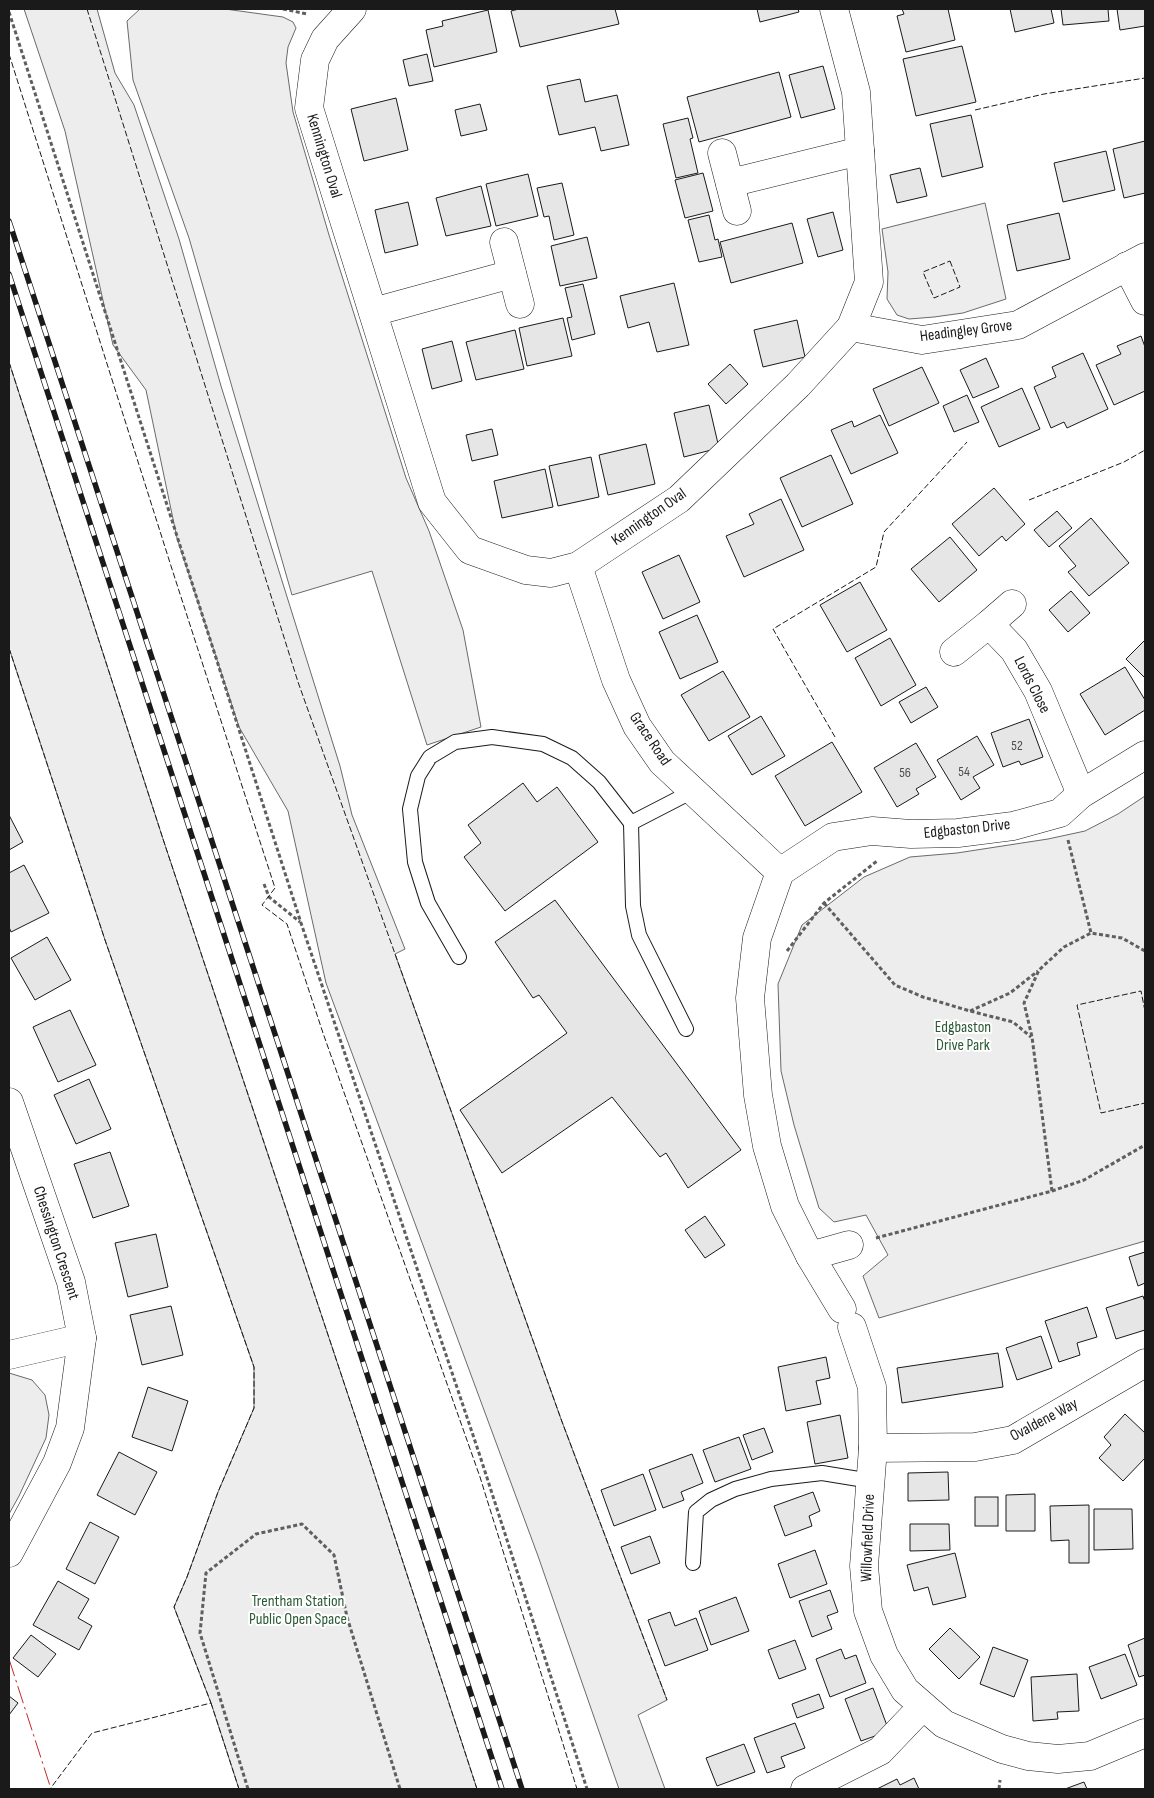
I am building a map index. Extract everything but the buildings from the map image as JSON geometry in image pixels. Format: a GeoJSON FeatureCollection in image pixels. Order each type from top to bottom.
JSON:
{"type":"FeatureCollection","features":[{"type":"Feature","properties":{"kind":"street","name":"Kennington Oval"},"geometry":{"type":"LineString","coordinates":[[352,9],[326,39],[315,60],[309,108],[432,502],[470,550],[526,570],[551,573],[578,566],[679,499],[798,385],[851,328],[869,282],[856,92],[834,9]]}},
{"type":"Feature","properties":{"kind":"street"},"geometry":{"type":"LineString","coordinates":[[730,183],[860,151]]}},
{"type":"Feature","properties":{"kind":"street"},"geometry":{"type":"LineString","coordinates":[[722,153],[737,211]]}},
{"type":"Feature","properties":{"kind":"street"},"geometry":{"type":"LineString","coordinates":[[504,242],[520,304]]}},
{"type":"Feature","properties":{"kind":"street","name":"Headingley Grove"},"geometry":{"type":"LineString","coordinates":[[851,328],[922,340],[1018,325],[1136,262],[1145,301]]}},
{"type":"Feature","properties":{"kind":"street"},"geometry":{"type":"LineString","coordinates":[[373,312],[512,274]]}},
{"type":"Feature","properties":{"kind":"street","name":"Grace Road"},"geometry":{"type":"LineString","coordinates":[[578,566],[616,680],[637,726],[662,762],[780,872]]}},
{"type":"Feature","properties":{"kind":"street"},"geometry":{"type":"LineString","coordinates":[[954,652],[1012,604]]}},
{"type":"Feature","properties":{"kind":"street","name":"Lords Close"},"geometry":{"type":"LineString","coordinates":[[989,624],[1014,650],[1038,691],[1081,794]]}},
{"type":"Feature","properties":{"kind":"street","name":"Edgbaston Drive"},"geometry":{"type":"LineString","coordinates":[[780,872],[834,837],[872,831],[911,834],[958,833],[1013,826],[1060,813],[1081,794],[1145,755]]}},
{"type":"Feature","properties":{"kind":"street","name":"Willowfield Drive"},"geometry":{"type":"LineString","coordinates":[[780,872],[757,938],[750,998],[758,1095],[767,1146],[785,1206],[810,1256],[847,1318],[872,1387],[873,1448],[864,1566],[868,1611],[884,1655],[905,1690],[944,1724],[1002,1749],[1028,1756],[1058,1759],[1090,1756],[1145,1734]]}},
{"type":"Feature","properties":{"kind":"street","name":"Chessington Crescent"},"geometry":{"type":"LineString","coordinates":[[9,1102],[71,1282],[82,1338],[70,1428],[57,1463],[9,1553]]}},
{"type":"Feature","properties":{"kind":"street"},"geometry":{"type":"LineString","coordinates":[[810,1256],[849,1245]]}},
{"type":"Feature","properties":{"kind":"street"},"geometry":{"type":"LineString","coordinates":[[9,1355],[82,1338]]}},
{"type":"Feature","properties":{"kind":"street","name":"Ovaldene Way"},"geometry":{"type":"LineString","coordinates":[[873,1448],[975,1447],[1012,1440],[1145,1363]]}},
{"type":"Feature","properties":{"kind":"street"},"geometry":{"type":"LineString","coordinates":[[805,1789],[840,1781],[880,1751],[923,1706]]}},
{"type":"Feature","properties":{"kind":"lane"},"geometry":{"type":"LineString","coordinates":[[459,957],[428,903],[415,862],[410,809],[418,776],[430,757],[455,742],[492,737],[543,744],[572,758],[600,782],[631,823],[632,906],[639,934],[686,1029]]}},
{"type":"Feature","properties":{"kind":"lane"},"geometry":{"type":"LineString","coordinates":[[631,823],[693,791]]}},
{"type":"Feature","properties":{"kind":"lane"},"geometry":{"type":"LineString","coordinates":[[693,1563],[696,1512],[711,1500],[735,1489],[771,1479],[822,1473],[870,1481]]}},
{"type":"Feature","properties":{"kind":"path"},"geometry":{"type":"LineString","coordinates":[[9,12],[301,923],[480,1456],[587,1789]]}},
{"type":"Feature","properties":{"kind":"path"},"geometry":{"type":"LineString","coordinates":[[1060,813],[1091,933]]}},
{"type":"Feature","properties":{"kind":"path"},"geometry":{"type":"LineString","coordinates":[[784,954],[824,903],[911,834]]}},
{"type":"Feature","properties":{"kind":"path"},"geometry":{"type":"LineString","coordinates":[[264,884],[269,897],[301,923]]}},
{"type":"Feature","properties":{"kind":"path"},"geometry":{"type":"LineString","coordinates":[[824,903],[895,985],[922,997],[1013,1022],[1032,1038]]}},
{"type":"Feature","properties":{"kind":"path"},"geometry":{"type":"LineString","coordinates":[[970,1011],[1010,993],[1064,947],[1091,933],[1122,938],[1145,951]]}},
{"type":"Feature","properties":{"kind":"path"},"geometry":{"type":"LineString","coordinates":[[1039,970],[1024,1003],[1032,1038],[1052,1190]]}},
{"type":"Feature","properties":{"kind":"path"},"geometry":{"type":"LineString","coordinates":[[849,1245],[1084,1180],[1145,1145]]}},
{"type":"Feature","properties":{"kind":"path"},"geometry":{"type":"LineString","coordinates":[[248,1789],[200,1633],[206,1573],[256,1534],[302,1524],[334,1555],[347,1617],[400,1789]]}},
{"type":"Feature","properties":{"kind":"shaded area"},"geometry":{"type":"Polygon","coordinates":[[[24,9],[97,9],[115,73],[134,105],[179,239],[221,386],[340,766],[352,815],[405,949],[395,954],[561,1419],[667,1700],[638,1715],[665,1789],[619,1789],[538,1556],[326,983],[288,811],[239,727],[177,538],[146,390],[113,345],[65,131],[24,9]]]}},
{"type":"Feature","properties":{"kind":"shaded area"},"geometry":{"type":"Polygon","coordinates":[[[140,9],[225,9],[283,17],[293,22],[296,28],[288,47],[286,63],[293,112],[329,235],[406,478],[429,531],[463,630],[481,727],[427,745],[372,571],[292,595],[189,238],[133,80],[127,21],[140,9]]]}},
{"type":"Feature","properties":{"kind":"shaded area"},"geometry":{"type":"Polygon","coordinates":[[[985,203],[1006,299],[963,313],[909,319],[897,315],[887,299],[888,272],[882,229],[985,203]]]}},
{"type":"Feature","properties":{"kind":"shaded area"},"geometry":{"type":"Polygon","coordinates":[[[9,362],[163,839],[477,1789],[239,1789],[211,1703],[174,1607],[218,1492],[254,1408],[254,1367],[105,940],[9,648],[9,362]]]}},
{"type":"Feature","properties":{"kind":"shaded area","name":"Edgbaston Drive Park"},"geometry":{"type":"Polygon","coordinates":[[[1145,796],[1145,1241],[879,1318],[863,1276],[888,1255],[866,1215],[834,1222],[819,1208],[794,1125],[781,1071],[778,984],[802,925],[864,877],[910,857],[957,853],[1048,839],[1085,831],[1118,814],[1145,796]]]}},
{"type":"Feature","properties":{"kind":"shaded area"},"geometry":{"type":"Polygon","coordinates":[[[9,1373],[32,1380],[45,1395],[49,1415],[46,1438],[9,1514],[9,1373]]]}},
{"type":"Feature","properties":{"kind":"railway"},"geometry":{"type":"LineString","coordinates":[[9,221],[522,1789]]}},
{"type":"Feature","properties":{"kind":"railway"},"geometry":{"type":"LineString","coordinates":[[9,274],[502,1789]]}},
{"type":"Feature","properties":{"kind":"fence"},"geometry":{"type":"LineString","coordinates":[[87,9],[298,682],[561,1419],[667,1700]]}},
{"type":"Feature","properties":{"kind":"fence"},"geometry":{"type":"LineString","coordinates":[[9,54],[275,888],[262,905],[287,924],[323,1033],[480,1477],[577,1789]]}},
{"type":"Feature","properties":{"kind":"fence"},"geometry":{"type":"LineString","coordinates":[[975,110],[1044,94],[1145,78]]}},
{"type":"Feature","properties":{"kind":"fence"},"geometry":{"type":"LineString","coordinates":[[950,261],[960,287],[934,298],[923,272],[950,261]]}},
{"type":"Feature","properties":{"kind":"fence"},"geometry":{"type":"LineString","coordinates":[[9,362],[163,839],[477,1789]]}},
{"type":"Feature","properties":{"kind":"fence"},"geometry":{"type":"LineString","coordinates":[[835,737],[773,629],[876,567],[884,532],[967,442]]}},
{"type":"Feature","properties":{"kind":"fence"},"geometry":{"type":"LineString","coordinates":[[1029,500],[1124,462],[1145,450]]}},
{"type":"Feature","properties":{"kind":"fence"},"geometry":{"type":"LineString","coordinates":[[9,648],[105,940],[254,1367],[254,1408],[218,1492],[174,1607],[211,1703],[92,1733],[50,1789]]}},
{"type":"Feature","properties":{"kind":"fence"},"geometry":{"type":"LineString","coordinates":[[1145,1011],[1141,991],[1077,1005],[1101,1113],[1145,1103]]}},
{"type":"Feature","properties":{"kind":"fence"},"geometry":{"type":"LineString","coordinates":[[211,1703],[239,1789]]}},
{"type":"Feature","properties":{"kind":"power"},"geometry":{"type":"LineString","coordinates":[[9,1659],[51,1789]]}},
{"type":"Feature","properties":{"kind":"park label","name":"Trentham Station Public Open Space"},"geometry":{"type":"Point","coordinates":[298,1610]}}]}
